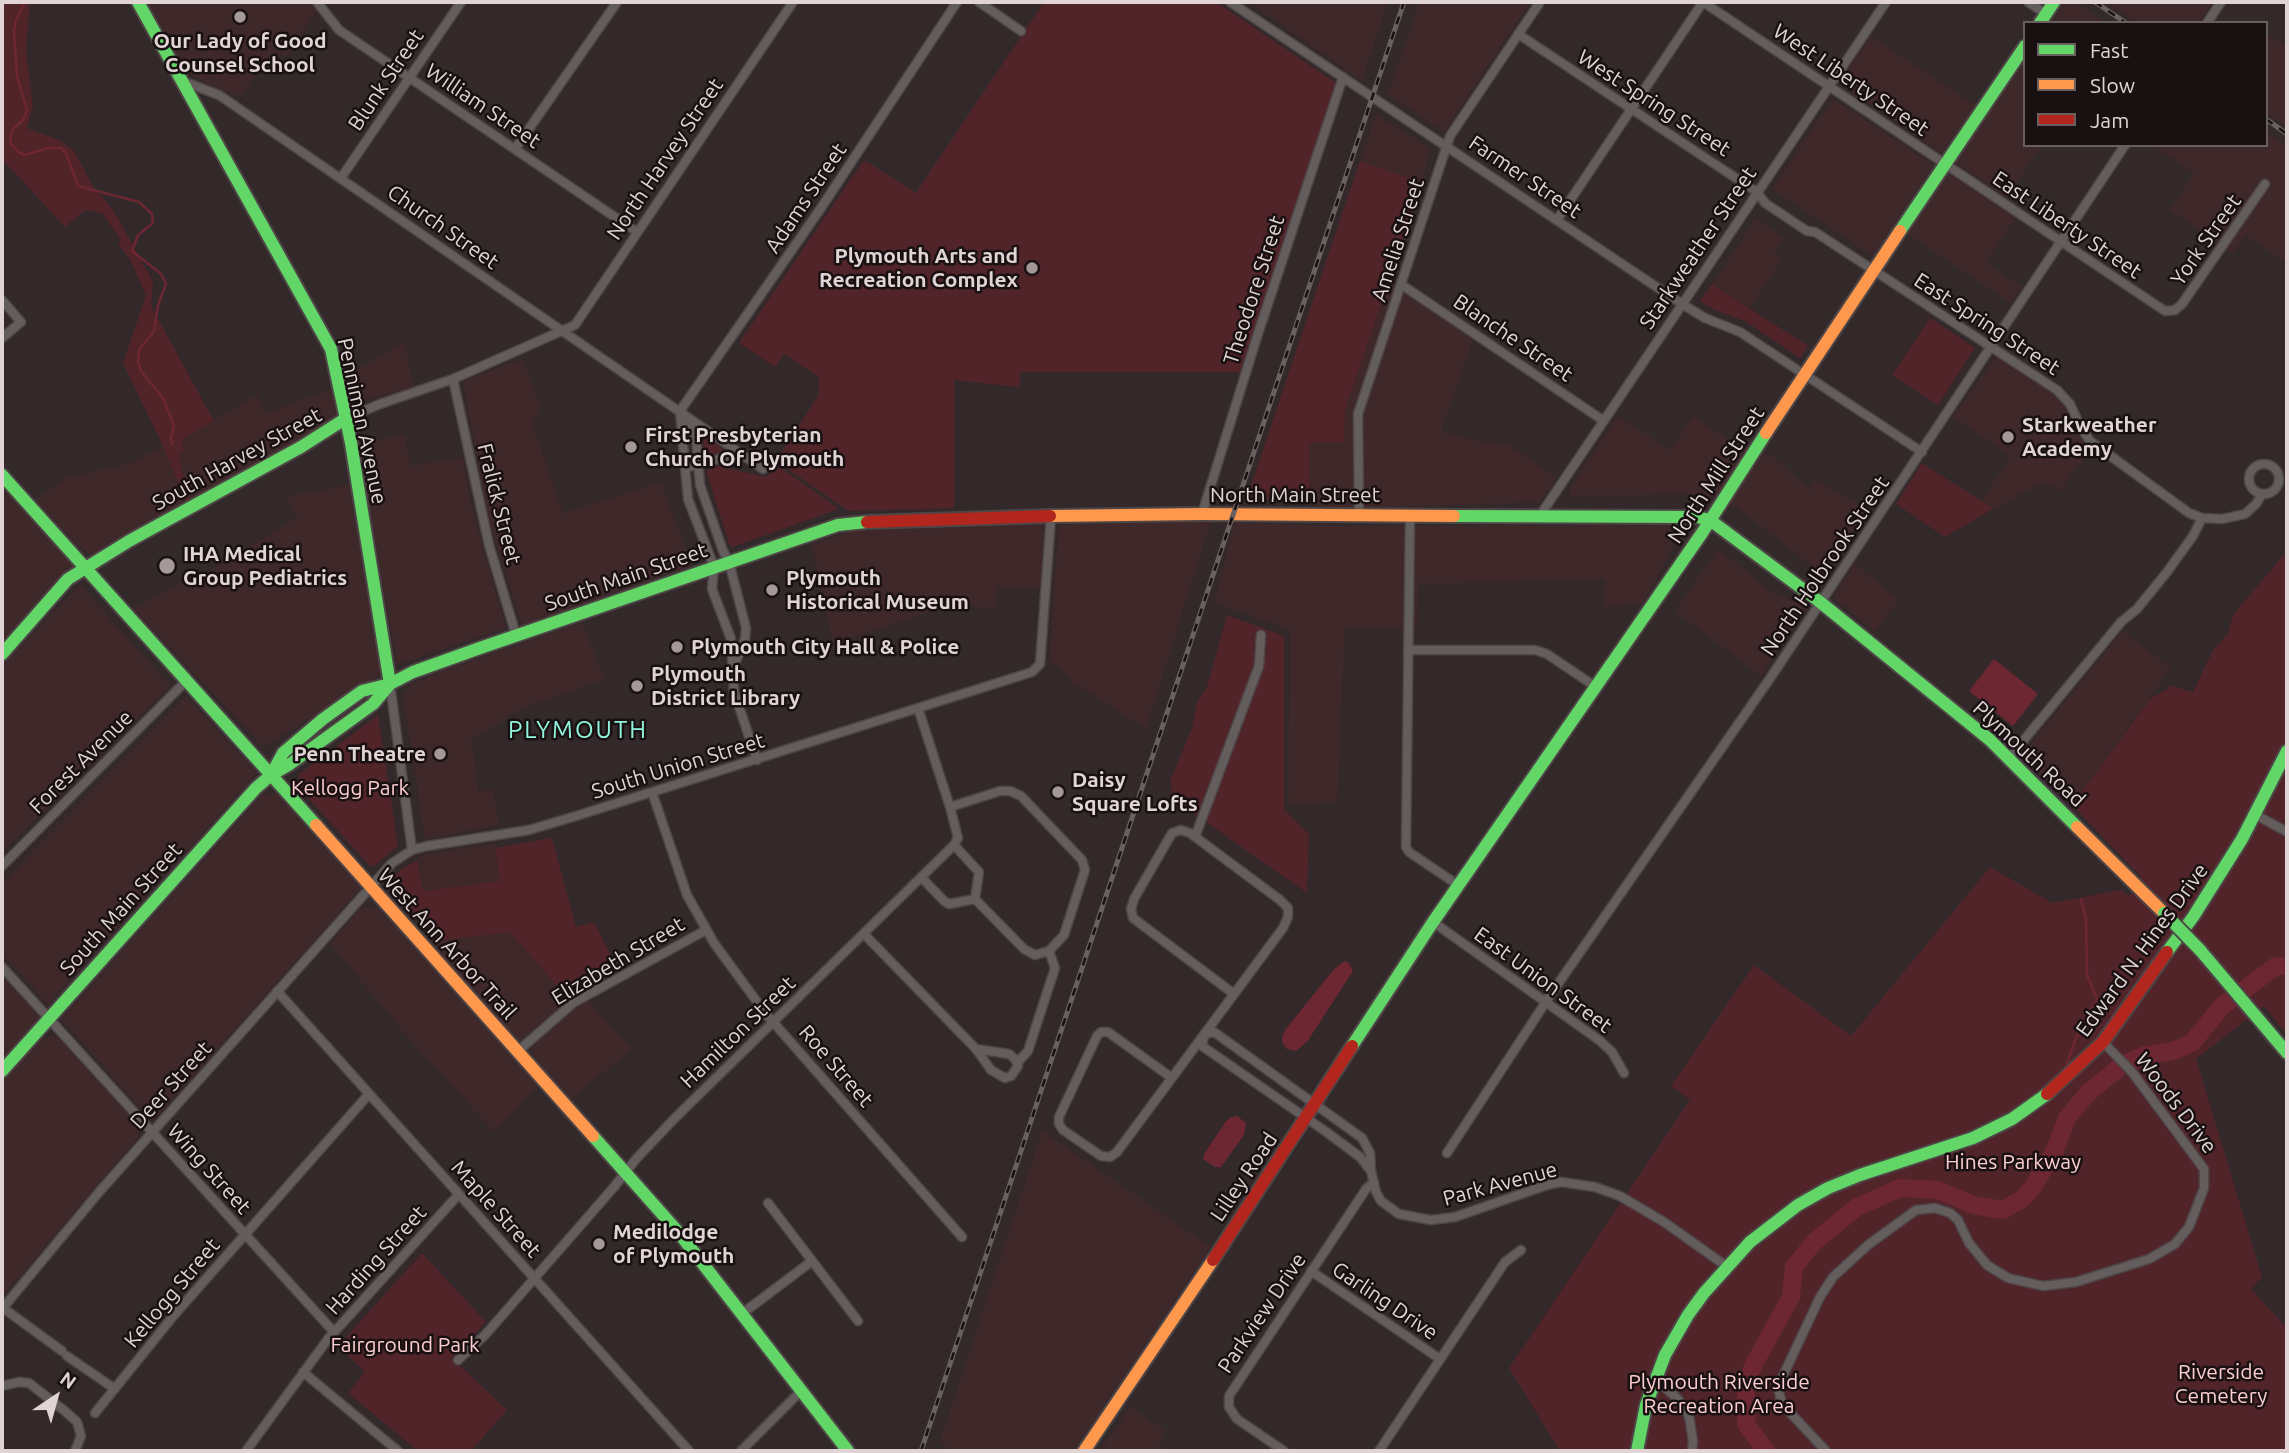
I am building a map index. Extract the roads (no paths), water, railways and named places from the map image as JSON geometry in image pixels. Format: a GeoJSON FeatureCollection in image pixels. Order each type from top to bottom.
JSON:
{"type":"FeatureCollection","features":[{"type":"Feature","properties":{"kind":"street","name":"Penniman Avenue"},"geometry":{"type":"LineString","coordinates":[[138,2],[326,337],[334,359],[354,462],[390,684],[412,850]]}},
{"type":"Feature","properties":{"kind":"street","name":"William Street"},"geometry":{"type":"LineString","coordinates":[[317,2],[339,30],[637,232]]}},
{"type":"Feature","properties":{"kind":"street","name":"Blunk Street"},"geometry":{"type":"LineString","coordinates":[[341,178],[461,2]]}},
{"type":"Feature","properties":{"kind":"street"},"geometry":{"type":"LineString","coordinates":[[515,149],[617,2]]}},
{"type":"Feature","properties":{"kind":"street","name":"North Harvey Street"},"geometry":{"type":"LineString","coordinates":[[561,330],[575,325],[793,2]]}},
{"type":"Feature","properties":{"kind":"street","name":"Adams Street"},"geometry":{"type":"LineString","coordinates":[[680,411],[821,208],[957,2]]}},
{"type":"Feature","properties":{"kind":"street"},"geometry":{"type":"LineString","coordinates":[[979,2],[1021,31]]}},
{"type":"Feature","properties":{"kind":"street","name":"Farmer Street"},"geometry":{"type":"LineString","coordinates":[[1230,2],[1682,304],[1705,318],[1740,332],[1922,452]]}},
{"type":"Feature","properties":{"kind":"street","name":"Amelia Street"},"geometry":{"type":"LineString","coordinates":[[1359,514],[1358,414],[1450,136],[1540,2]]}},
{"type":"Feature","properties":{"kind":"street"},"geometry":{"type":"LineString","coordinates":[[1557,220],[1703,2]]}},
{"type":"Feature","properties":{"kind":"street","name":"West Liberty Street"},"geometry":{"type":"LineString","coordinates":[[1703,2],[1944,164]]}},
{"type":"Feature","properties":{"kind":"street","name":"Starkweather Street"},"geometry":{"type":"LineString","coordinates":[[1541,514],[1886,2]]}},
{"type":"Feature","properties":{"kind":"street"},"geometry":{"type":"LineString","coordinates":[[2028,2],[2043,18],[2054,2]]}},
{"type":"Feature","properties":{"kind":"street"},"geometry":{"type":"LineString","coordinates":[[2208,21],[2221,2]]}},
{"type":"Feature","properties":{"kind":"street","name":"West Spring Street"},"geometry":{"type":"LineString","coordinates":[[1518,34],[1757,192],[1765,203],[1796,224],[1807,231],[1815,232],[1873,271]]}},
{"type":"Feature","properties":{"kind":"street","name":"North Mill Street"},"geometry":{"type":"LineString","coordinates":[[1433,922],[1710,520],[1803,375],[2023,49]]}},
{"type":"Feature","properties":{"kind":"street","name":"Theodore Street"},"geometry":{"type":"LineString","coordinates":[[1202,514],[1260,326],[1343,77]]}},
{"type":"Feature","properties":{"kind":"street","name":"Church Street"},"geometry":{"type":"LineString","coordinates":[[182,81],[219,95],[763,469]]}},
{"type":"Feature","properties":{"kind":"street","name":"North Holbrook Street"},"geometry":{"type":"LineString","coordinates":[[1447,1153],[1547,1002],[1773,674],[2124,147]]}},
{"type":"Feature","properties":{"kind":"street","name":"East Liberty Street"},"geometry":{"type":"LineString","coordinates":[[1944,164],[2161,309],[2171,311]]}},
{"type":"Feature","properties":{"kind":"street","name":"York Street"},"geometry":{"type":"LineString","coordinates":[[2171,311],[2182,304],[2265,184]]}},
{"type":"Feature","properties":{"kind":"street","name":"East Spring Street"},"geometry":{"type":"LineString","coordinates":[[1873,271],[2057,390],[2070,404],[2090,441],[2189,513],[2202,518]]}},
{"type":"Feature","properties":{"kind":"street","name":"Blanche Street"},"geometry":{"type":"LineString","coordinates":[[1402,285],[1604,421]]}},
{"type":"Feature","properties":{"kind":"street"},"geometry":{"type":"LineString","coordinates":[[2,300],[21,322],[2,338]]}},
{"type":"Feature","properties":{"kind":"street","name":"South Harvey Street"},"geometry":{"type":"LineString","coordinates":[[2,654],[68,579],[130,541],[301,447],[345,419],[453,379],[561,330]]}},
{"type":"Feature","properties":{"kind":"street","name":"Fralick Street"},"geometry":{"type":"LineString","coordinates":[[453,379],[486,533],[516,635]]}},
{"type":"Feature","properties":{"kind":"street","name":"Church Street"},"geometry":{"type":"LineString","coordinates":[[680,411],[696,436],[700,465],[699,485],[729,562],[746,628],[745,639],[733,668]]}},
{"type":"Feature","properties":{"kind":"street","name":"Church Street"},"geometry":{"type":"LineString","coordinates":[[680,411],[688,499],[715,567],[712,589],[732,639],[734,692],[757,760]]}},
{"type":"Feature","properties":{"kind":"street"},"geometry":{"type":"LineString","coordinates":[[685,468],[741,453]]}},
{"type":"Feature","properties":{"kind":"street","name":"West Ann Arbor Trail"},"geometry":{"type":"LineString","coordinates":[[2,475],[694,1252],[848,1451]]}},
{"type":"Feature","properties":{"kind":"street"},"geometry":{"type":"LineString","coordinates":[[2009,758],[2121,622],[2137,609],[2167,572],[2193,536],[2202,518],[2222,519],[2245,513],[2262,494]]}},
{"type":"Feature","properties":{"kind":"street","name":"North Main Street"},"geometry":{"type":"LineString","coordinates":[[879,521],[1202,514],[1652,515],[1710,520]]}},
{"type":"Feature","properties":{"kind":"street"},"geometry":{"type":"LineString","coordinates":[[1410,514],[1406,847],[1409,852],[1458,885]]}},
{"type":"Feature","properties":{"kind":"street","name":"South Union Street"},"geometry":{"type":"LineString","coordinates":[[369,887],[392,863],[412,850],[529,830],[1032,672],[1040,664],[1051,516]]}},
{"type":"Feature","properties":{"kind":"street","name":"Plymouth Road"},"geometry":{"type":"LineString","coordinates":[[1710,520],[1820,602],[2009,758],[2200,950],[2287,1053]]}},
{"type":"Feature","properties":{"kind":"street","name":"South Main Street"},"geometry":{"type":"LineString","coordinates":[[2,1071],[271,775],[373,704],[390,684],[413,672],[516,635],[838,525],[879,521]]}},
{"type":"Feature","properties":{"kind":"street"},"geometry":{"type":"LineString","coordinates":[[1195,837],[1258,666],[1261,635]]}},
{"type":"Feature","properties":{"kind":"street"},"geometry":{"type":"LineString","coordinates":[[1408,650],[1535,650],[1547,654],[1596,687]]}},
{"type":"Feature","properties":{"kind":"street","name":"Forest Avenue"},"geometry":{"type":"LineString","coordinates":[[2,866],[186,681]]}},
{"type":"Feature","properties":{"kind":"street"},"geometry":{"type":"LineString","coordinates":[[918,708],[950,807],[957,838],[954,845],[979,872],[975,899]]}},
{"type":"Feature","properties":{"kind":"street","name":"Edward N. Hines Drive"},"geometry":{"type":"LineString","coordinates":[[1637,1451],[1654,1378],[1688,1315],[1726,1266],[1773,1223],[1828,1188],[1973,1138],[2012,1119],[2058,1086],[2103,1042],[2193,917],[2256,815],[2287,751]]}},
{"type":"Feature","properties":{"kind":"street"},"geometry":{"type":"LineString","coordinates":[[950,807],[1000,791],[1010,791],[1021,796],[1082,860],[1085,870],[1064,935],[1049,951],[1035,955],[1024,949],[975,899]]}},
{"type":"Feature","properties":{"kind":"street","name":"Roe Street"},"geometry":{"type":"LineString","coordinates":[[652,792],[687,895],[706,930],[773,1022],[962,1237]]}},
{"type":"Feature","properties":{"kind":"street"},"geometry":{"type":"LineString","coordinates":[[2256,815],[2287,832]]}},
{"type":"Feature","properties":{"kind":"street"},"geometry":{"type":"LineString","coordinates":[[1172,1078],[1108,1032],[1101,1032],[1059,1117],[1059,1124],[1101,1156],[1110,1157],[1117,1152],[1172,1078],[1204,1034],[1234,994],[1283,928],[1288,917],[1288,908],[1280,900],[1195,837],[1181,830],[1171,834],[1134,899],[1131,909],[1133,918],[1234,994]]}},
{"type":"Feature","properties":{"kind":"street","name":"Hamilton Street"},"geometry":{"type":"LineString","coordinates":[[458,1360],[485,1335],[674,1119],[954,845]]}},
{"type":"Feature","properties":{"kind":"street"},"geometry":{"type":"LineString","coordinates":[[921,877],[949,904],[975,899]]}},
{"type":"Feature","properties":{"kind":"street","name":"Deer Street"},"geometry":{"type":"LineString","coordinates":[[2,1309],[100,1191],[369,887]]}},
{"type":"Feature","properties":{"kind":"street","name":"East Union Street"},"geometry":{"type":"LineString","coordinates":[[1433,922],[1599,1040],[1612,1052],[1624,1073]]}},
{"type":"Feature","properties":{"kind":"street","name":"Lilley Road"},"geometry":{"type":"LineString","coordinates":[[1084,1451],[1171,1324],[1433,922]]}},
{"type":"Feature","properties":{"kind":"street","name":"Elizabeth Street"},"geometry":{"type":"LineString","coordinates":[[517,1052],[573,1003],[706,930]]}},
{"type":"Feature","properties":{"kind":"street"},"geometry":{"type":"LineString","coordinates":[[864,933],[976,1049],[991,1070],[1005,1078],[1016,1071],[1017,1063],[1028,1052],[1055,968],[1049,951]]}},
{"type":"Feature","properties":{"kind":"street","name":"Wing Street"},"geometry":{"type":"LineString","coordinates":[[2,967],[334,1332]]}},
{"type":"Feature","properties":{"kind":"street","name":"Maple Street"},"geometry":{"type":"LineString","coordinates":[[277,991],[689,1451]]}},
{"type":"Feature","properties":{"kind":"street","name":"Park Avenue"},"geometry":{"type":"LineString","coordinates":[[1204,1034],[1214,1032],[1362,1138],[1370,1153],[1376,1192],[1381,1201],[1399,1214],[1431,1220],[1455,1217],[1476,1212],[1547,1185],[1561,1182],[1595,1187],[1620,1196],[1642,1209],[1726,1266]]}},
{"type":"Feature","properties":{"kind":"street"},"geometry":{"type":"LineString","coordinates":[[1204,1034],[1202,1046],[1360,1157],[1371,1171]]}},
{"type":"Feature","properties":{"kind":"street","name":"Woods Drive"},"geometry":{"type":"LineString","coordinates":[[1826,1451],[1782,1404],[1779,1392],[1781,1380],[1820,1297],[1833,1276],[1868,1245],[1916,1210],[1935,1208],[1950,1213],[1958,1220],[1969,1244],[1987,1265],[2008,1278],[2032,1285],[2066,1284],[2144,1262],[2165,1251],[2183,1236],[2199,1205],[2204,1188],[2204,1169],[2132,1072],[2103,1042]]}},
{"type":"Feature","properties":{"kind":"street"},"geometry":{"type":"LineString","coordinates":[[976,1049],[1009,1054],[1017,1063]]}},
{"type":"Feature","properties":{"kind":"street","name":"Kellogg Street"},"geometry":{"type":"LineString","coordinates":[[95,1413],[175,1314],[369,1094]]}},
{"type":"Feature","properties":{"kind":"street","name":"Parkview Drive"},"geometry":{"type":"LineString","coordinates":[[1284,1451],[1233,1415],[1229,1407],[1229,1396],[1366,1189],[1374,1182]]}},
{"type":"Feature","properties":{"kind":"street","name":"Harding Street"},"geometry":{"type":"LineString","coordinates":[[246,1451],[334,1332],[459,1194]]}},
{"type":"Feature","properties":{"kind":"street"},"geometry":{"type":"LineString","coordinates":[[768,1203],[858,1321]]}},
{"type":"Feature","properties":{"kind":"street"},"geometry":{"type":"LineString","coordinates":[[1379,1451],[1505,1262],[1521,1250]]}},
{"type":"Feature","properties":{"kind":"street"},"geometry":{"type":"LineString","coordinates":[[743,1313],[812,1261]]}},
{"type":"Feature","properties":{"kind":"street","name":"Garling Drive"},"geometry":{"type":"LineString","coordinates":[[1311,1271],[1440,1359]]}},
{"type":"Feature","properties":{"kind":"street"},"geometry":{"type":"LineString","coordinates":[[2,1309],[115,1389]]}},
{"type":"Feature","properties":{"kind":"street"},"geometry":{"type":"LineString","coordinates":[[303,1372],[398,1451]]}},
{"type":"Feature","properties":{"kind":"street"},"geometry":{"type":"LineString","coordinates":[[1654,1378],[1678,1399],[1689,1416],[1692,1451]]}},
{"type":"Feature","properties":{"kind":"street"},"geometry":{"type":"LineString","coordinates":[[2,1386],[29,1383],[81,1421],[81,1436],[75,1451]]}},
{"type":"Feature","properties":{"kind":"street"},"geometry":{"type":"LineString","coordinates":[[741,1451],[802,1390]]}},
{"type":"Feature","properties":{"kind":"waterway"},"geometry":{"type":"LineString","coordinates":[[25,2],[14,31],[17,76],[27,110],[24,119],[12,130],[10,143],[25,155],[48,148],[61,148],[66,153],[78,186],[139,202],[152,214],[153,223],[138,235],[132,251],[161,274],[166,284],[158,305],[154,331],[139,350],[138,362],[141,371],[163,398],[174,426],[172,445]]}},
{"type":"Feature","properties":{"kind":"waterway"},"geometry":{"type":"LineString","coordinates":[[2067,1070],[2076,1038],[2097,999],[2087,975],[2086,919],[2081,899]]}},
{"type":"Feature","properties":{"kind":"waterway"},"geometry":{"type":"LineString","coordinates":[[1766,1451],[1746,1424],[1746,1385],[1754,1364],[1791,1297],[1794,1267],[1813,1243],[1857,1207],[1900,1188],[1938,1190],[1973,1205],[2003,1210],[2022,1199],[2033,1187],[2055,1150],[2067,1118],[2088,1093],[2122,1065],[2143,1056],[2173,1051],[2192,1043],[2221,1007],[2276,966],[2287,966]]}},
{"type":"Feature","properties":{"kind":"railway"},"geometry":{"type":"LineString","coordinates":[[921,1451],[1404,2]]}},
{"type":"Feature","properties":{"kind":"railway"},"geometry":{"type":"LineString","coordinates":[[2095,2],[2123,21]]}},
{"type":"Feature","properties":{"kind":"railway"},"geometry":{"type":"LineString","coordinates":[[2268,120],[2287,134]]}},
{"type":"Feature","properties":{"kind":"place","name":"Our Lady of Good Counsel School"},"geometry":{"type":"Point","coordinates":[240,17]}},
{"type":"Feature","properties":{"kind":"place","name":"Plymouth Arts and Recreation Complex"},"geometry":{"type":"Point","coordinates":[1032,268]}},
{"type":"Feature","properties":{"kind":"place","name":"Starkweather Academy"},"geometry":{"type":"Point","coordinates":[2008,437]}},
{"type":"Feature","properties":{"kind":"place","name":"First Presbyterian Church Of Plymouth"},"geometry":{"type":"Point","coordinates":[631,447]}},
{"type":"Feature","properties":{"kind":"place","name":"IHA Medical Group Pediatrics"},"geometry":{"type":"Point","coordinates":[167,566]}},
{"type":"Feature","properties":{"kind":"place","name":"Plymouth Historical Museum"},"geometry":{"type":"Point","coordinates":[772,590]}},
{"type":"Feature","properties":{"kind":"place","name":"Plymouth City Hall & Police"},"geometry":{"type":"Point","coordinates":[677,647]}},
{"type":"Feature","properties":{"kind":"place","name":"Plymouth District Library"},"geometry":{"type":"Point","coordinates":[637,686]}},
{"type":"Feature","properties":{"kind":"place","name":"Penn Theatre"},"geometry":{"type":"Point","coordinates":[440,754]}},
{"type":"Feature","properties":{"kind":"place","name":"Daisy Square Lofts"},"geometry":{"type":"Point","coordinates":[1058,792]}},
{"type":"Feature","properties":{"kind":"place","name":"Medilodge of Plymouth"},"geometry":{"type":"Point","coordinates":[599,1244]}},
{"type":"Feature","properties":{"kind":"district","name":"PLYMOUTH"},"geometry":{"type":"Point","coordinates":[578,730]}},
{"type":"Feature","properties":{"kind":"park label","name":"Kellogg Park"},"geometry":{"type":"Point","coordinates":[350,788]}},
{"type":"Feature","properties":{"kind":"park label","name":"Hines Parkway"},"geometry":{"type":"Point","coordinates":[2013,1162]}},
{"type":"Feature","properties":{"kind":"park label","name":"Fairground Park"},"geometry":{"type":"Point","coordinates":[405,1345]}},
{"type":"Feature","properties":{"kind":"park label","name":"Riverside Cemetery"},"geometry":{"type":"Point","coordinates":[2221,1384]}},
{"type":"Feature","properties":{"kind":"park label","name":"Plymouth Riverside Recreation Area"},"geometry":{"type":"Point","coordinates":[1719,1394]}}]}
